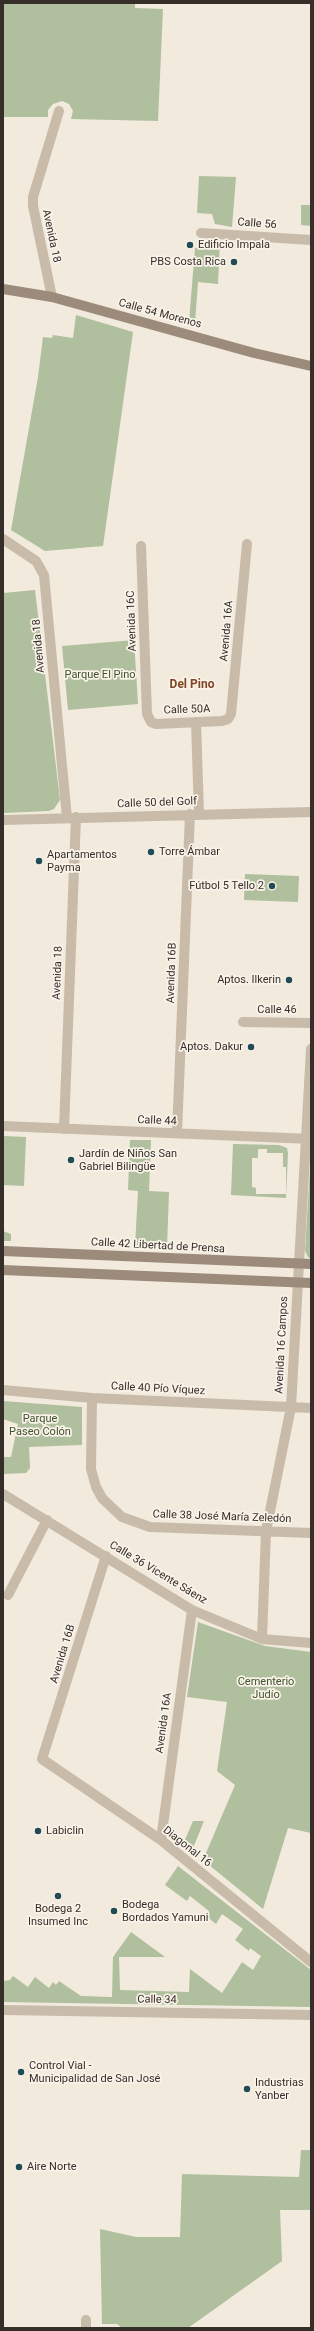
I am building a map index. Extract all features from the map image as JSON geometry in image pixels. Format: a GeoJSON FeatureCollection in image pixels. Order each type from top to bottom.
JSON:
{"type":"FeatureCollection","features":[{"type":"Feature","properties":{"kind":"main road","name":"Calle 54 Morenos"},"geometry":{"type":"LineString","coordinates":[[3,289],[52,297],[254,353],[311,366]]}},
{"type":"Feature","properties":{"kind":"main road","name":"Calle 42 Libertad de Prensa"},"geometry":{"type":"LineString","coordinates":[[3,1251],[311,1264]]}},
{"type":"Feature","properties":{"kind":"main road"},"geometry":{"type":"LineString","coordinates":[[3,1270],[311,1283]]}},
{"type":"Feature","properties":{"kind":"street","name":"Avenida 18"},"geometry":{"type":"LineString","coordinates":[[52,297],[33,206],[33,197],[59,111]]}},
{"type":"Feature","properties":{"kind":"street","name":"Calle 56"},"geometry":{"type":"LineString","coordinates":[[201,232],[311,240]]}},
{"type":"Feature","properties":{"kind":"street","name":"Avenida 18"},"geometry":{"type":"LineString","coordinates":[[3,539],[28,555],[40,568],[46,585],[71,818],[64,1129]]}},
{"type":"Feature","properties":{"kind":"street","name":"Avenida 16A"},"geometry":{"type":"LineString","coordinates":[[228,719],[233,710],[247,544]]}},
{"type":"Feature","properties":{"kind":"street","name":"Avenida 16C"},"geometry":{"type":"LineString","coordinates":[[141,546],[149,719]]}},
{"type":"Feature","properties":{"kind":"street","name":"Calle 50A"},"geometry":{"type":"LineString","coordinates":[[149,719],[156,724],[228,719]]}},
{"type":"Feature","properties":{"kind":"street","name":"Avenida 16B"},"geometry":{"type":"LineString","coordinates":[[177,1133],[195,814],[196,722]]}},
{"type":"Feature","properties":{"kind":"street","name":"Calle 50 del Golf"},"geometry":{"type":"LineString","coordinates":[[3,820],[311,812]]}},
{"type":"Feature","properties":{"kind":"street","name":"Calle 46"},"geometry":{"type":"LineString","coordinates":[[243,1022],[311,1023]]}},
{"type":"Feature","properties":{"kind":"street","name":"Avenida 16 Campos"},"geometry":{"type":"LineString","coordinates":[[262,1639],[266,1531],[291,1407],[298,1264],[308,1139],[311,1049]]}},
{"type":"Feature","properties":{"kind":"street","name":"Calle 44"},"geometry":{"type":"LineString","coordinates":[[3,1126],[308,1139]]}},
{"type":"Feature","properties":{"kind":"street","name":"Calle 40 Pío Víquez"},"geometry":{"type":"LineString","coordinates":[[3,1390],[92,1398],[311,1408]]}},
{"type":"Feature","properties":{"kind":"street","name":"Calle 38 José María Zeledón"},"geometry":{"type":"LineString","coordinates":[[92,1398],[91,1469],[96,1487],[112,1510],[122,1517],[150,1527],[311,1533]]}},
{"type":"Feature","properties":{"kind":"street","name":"Calle 36 Vicente Sáenz"},"geometry":{"type":"LineString","coordinates":[[3,1496],[47,1520],[192,1610],[262,1639],[311,1643]]}},
{"type":"Feature","properties":{"kind":"street"},"geometry":{"type":"LineString","coordinates":[[8,1595],[47,1520]]}},
{"type":"Feature","properties":{"kind":"street","name":"Avenida 16B"},"geometry":{"type":"LineString","coordinates":[[42,1759],[106,1556]]}},
{"type":"Feature","properties":{"kind":"street","name":"Avenida 16A"},"geometry":{"type":"LineString","coordinates":[[161,1840],[192,1610]]}},
{"type":"Feature","properties":{"kind":"street","name":"Diagonal 16"},"geometry":{"type":"LineString","coordinates":[[42,1759],[161,1840],[311,1962]]}},
{"type":"Feature","properties":{"kind":"street","name":"Calle 34"},"geometry":{"type":"LineString","coordinates":[[3,2010],[311,2014]]}},
{"type":"Feature","properties":{"kind":"green space"},"geometry":{"type":"Polygon","coordinates":[[[3,3],[135,3],[135,8],[163,9],[158,121],[71,119],[73,111],[69,104],[62,101],[53,104],[48,110],[48,117],[3,117],[3,3]]]}},
{"type":"Feature","properties":{"kind":"green space"},"geometry":{"type":"Polygon","coordinates":[[[199,176],[236,177],[232,227],[215,224],[212,214],[197,213],[199,176]]]}},
{"type":"Feature","properties":{"kind":"green space"},"geometry":{"type":"Polygon","coordinates":[[[301,205],[311,205],[311,226],[301,225],[301,205]]]}},
{"type":"Feature","properties":{"kind":"green space"},"geometry":{"type":"Polygon","coordinates":[[[220,240],[218,284],[198,282],[195,323],[189,322],[195,248],[206,248],[213,241],[220,240]]]}},
{"type":"Feature","properties":{"kind":"green space"},"geometry":{"type":"Polygon","coordinates":[[[76,315],[133,332],[103,546],[45,551],[11,530],[38,377],[43,337],[52,338],[53,335],[73,338],[76,315]]]}},
{"type":"Feature","properties":{"kind":"green space"},"geometry":{"type":"Polygon","coordinates":[[[35,590],[60,800],[54,809],[49,811],[3,813],[3,593],[35,590]]]}},
{"type":"Feature","properties":{"kind":"green space","name":"Parque El Pino"},"geometry":{"type":"Polygon","coordinates":[[[134,640],[138,704],[68,710],[62,646],[134,640]]]}},
{"type":"Feature","properties":{"kind":"green space","name":"Fútbol 5 Tello 2"},"geometry":{"type":"Polygon","coordinates":[[[245,874],[299,876],[298,902],[244,900],[245,874]]]}},
{"type":"Feature","properties":{"kind":"green space"},"geometry":{"type":"Polygon","coordinates":[[[3,1136],[26,1137],[24,1186],[3,1185],[3,1136]]]}},
{"type":"Feature","properties":{"kind":"green space"},"geometry":{"type":"Polygon","coordinates":[[[130,1140],[151,1140],[149,1191],[169,1192],[167,1248],[135,1247],[138,1191],[128,1190],[130,1140]]]}},
{"type":"Feature","properties":{"kind":"green space"},"geometry":{"type":"Polygon","coordinates":[[[233,1144],[279,1145],[287,1148],[286,1198],[231,1195],[233,1144]],[[258,1149],[258,1158],[252,1158],[252,1187],[256,1188],[256,1194],[286,1194],[286,1167],[283,1167],[283,1153],[267,1153],[267,1149],[258,1149]]]}},
{"type":"Feature","properties":{"kind":"green space"},"geometry":{"type":"Polygon","coordinates":[[[311,1152],[311,1259],[305,1251],[311,1152]]]}},
{"type":"Feature","properties":{"kind":"green space"},"geometry":{"type":"Polygon","coordinates":[[[3,1231],[11,1234],[11,1241],[3,1241],[3,1231]]]}},
{"type":"Feature","properties":{"kind":"green space","name":"Parque Paseo Colón"},"geometry":{"type":"Polygon","coordinates":[[[3,1401],[82,1407],[82,1445],[29,1447],[30,1468],[26,1473],[3,1474],[3,1457],[11,1457],[18,1424],[3,1419],[3,1401]]]}},
{"type":"Feature","properties":{"kind":"green space","name":"Cementerio Judío"},"geometry":{"type":"Polygon","coordinates":[[[198,1622],[265,1646],[311,1652],[311,1833],[288,1828],[263,1909],[203,1860],[235,1785],[217,1771],[227,1702],[187,1697],[198,1622]]]}},
{"type":"Feature","properties":{"kind":"green space"},"geometry":{"type":"Polygon","coordinates":[[[193,1821],[204,1821],[193,1848],[184,1842],[193,1821]]]}},
{"type":"Feature","properties":{"kind":"green space"},"geometry":{"type":"Polygon","coordinates":[[[178,1866],[311,1970],[311,2007],[3,2002],[3,1981],[10,1980],[13,1976],[28,1987],[35,1977],[49,1988],[53,1982],[56,1985],[59,1981],[81,1996],[112,1997],[113,1957],[131,1932],[165,1957],[119,1957],[120,1990],[189,1992],[190,1969],[222,1993],[242,1962],[253,1970],[261,1956],[250,1948],[249,1951],[235,1940],[243,1929],[222,1914],[216,1924],[206,1916],[209,1911],[190,1896],[187,1901],[165,1885],[178,1866]]]}},
{"type":"Feature","properties":{"kind":"green space"},"geometry":{"type":"Polygon","coordinates":[[[301,2150],[311,2150],[311,2210],[280,2210],[282,2261],[188,2328],[122,2328],[117,2324],[102,2324],[100,2229],[136,2237],[180,2237],[182,2174],[299,2177],[301,2150]]]}},
{"type":"Feature","properties":{"kind":"place","name":"Edificio Impala"},"geometry":{"type":"Point","coordinates":[190,245]}},
{"type":"Feature","properties":{"kind":"place","name":"PBS Costa Rica"},"geometry":{"type":"Point","coordinates":[234,262]}},
{"type":"Feature","properties":{"kind":"place","name":"Torre Ámbar"},"geometry":{"type":"Point","coordinates":[151,852]}},
{"type":"Feature","properties":{"kind":"place","name":"Apartamentos Payma"},"geometry":{"type":"Point","coordinates":[39,861]}},
{"type":"Feature","properties":{"kind":"place","name":"Fútbol 5 Tello 2"},"geometry":{"type":"Point","coordinates":[272,886]}},
{"type":"Feature","properties":{"kind":"place","name":"Aptos. Ilkerin"},"geometry":{"type":"Point","coordinates":[289,980]}},
{"type":"Feature","properties":{"kind":"place","name":"Aptos. Dakur"},"geometry":{"type":"Point","coordinates":[251,1047]}},
{"type":"Feature","properties":{"kind":"place","name":"Jardín de Niños San Gabriel Bilingüe"},"geometry":{"type":"Point","coordinates":[71,1160]}},
{"type":"Feature","properties":{"kind":"place","name":"Labiclin"},"geometry":{"type":"Point","coordinates":[38,1831]}},
{"type":"Feature","properties":{"kind":"place","name":"Bodega 2 Insumed Inc"},"geometry":{"type":"Point","coordinates":[58,1896]}},
{"type":"Feature","properties":{"kind":"place","name":"Bodega Bordados Yamuni"},"geometry":{"type":"Point","coordinates":[114,1911]}},
{"type":"Feature","properties":{"kind":"place","name":"Control Vial - Municipalidad de San José"},"geometry":{"type":"Point","coordinates":[21,2072]}},
{"type":"Feature","properties":{"kind":"place","name":"Industrias Yanber"},"geometry":{"type":"Point","coordinates":[247,2089]}},
{"type":"Feature","properties":{"kind":"place","name":"Aire Norte"},"geometry":{"type":"Point","coordinates":[19,2167]}},
{"type":"Feature","properties":{"kind":"district","name":"Del Pino"},"geometry":{"type":"Point","coordinates":[192,685]}}]}
